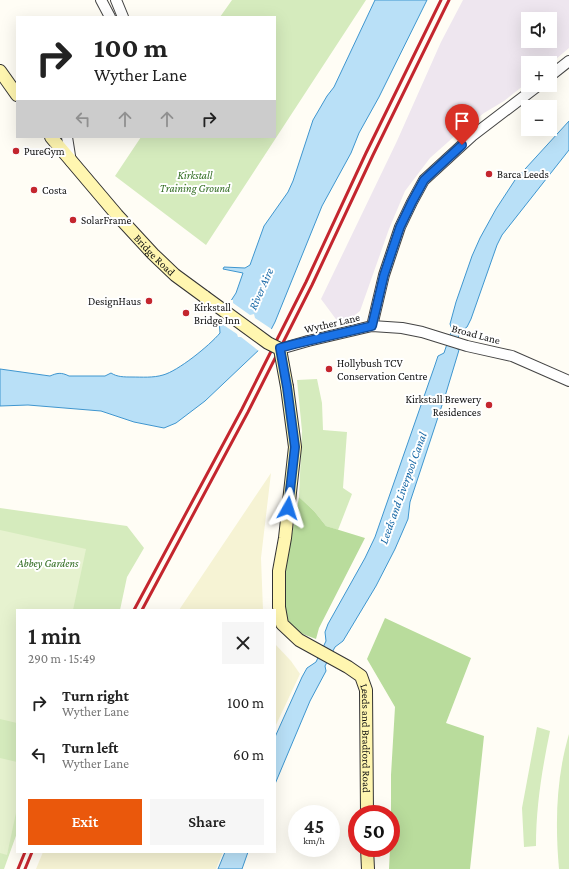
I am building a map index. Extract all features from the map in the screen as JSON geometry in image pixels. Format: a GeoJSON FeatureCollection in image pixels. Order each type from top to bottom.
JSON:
{"type":"FeatureCollection","features":[{"type":"Feature","properties":{"kind":"main road"},"geometry":{"type":"LineString","coordinates":[[0,71],[16,94]]}},
{"type":"Feature","properties":{"kind":"main road","name":"Bridge Road"},"geometry":{"type":"LineString","coordinates":[[52,138],[117,215],[153,254],[175,275],[268,343],[280,348]]}},
{"type":"Feature","properties":{"kind":"main road","name":"Leeds and Bradford Road"},"geometry":{"type":"LineString","coordinates":[[280,348],[295,447],[285,538],[279,571],[279,608],[282,624],[299,640],[348,667],[360,676],[366,690],[367,805]]}},
{"type":"Feature","properties":{"kind":"main road"},"geometry":{"type":"LineString","coordinates":[[367,857],[368,869]]}},
{"type":"Feature","properties":{"kind":"street"},"geometry":{"type":"LineString","coordinates":[[101,0],[109,16]]}},
{"type":"Feature","properties":{"kind":"street"},"geometry":{"type":"LineString","coordinates":[[116,0],[123,16]]}},
{"type":"Feature","properties":{"kind":"street"},"geometry":{"type":"LineString","coordinates":[[557,70],[569,60]]}},
{"type":"Feature","properties":{"kind":"street","name":"Wyther Lane"},"geometry":{"type":"LineString","coordinates":[[280,348],[372,326],[384,275],[400,227],[424,180],[472,136],[530,92]]}},
{"type":"Feature","properties":{"kind":"street"},"geometry":{"type":"LineString","coordinates":[[67,138],[72,162]]}},
{"type":"Feature","properties":{"kind":"street","name":"Broad Lane"},"geometry":{"type":"LineString","coordinates":[[372,326],[402,328],[438,336],[467,346],[512,356],[569,381]]}},
{"type":"Feature","properties":{"kind":"shaded area"},"geometry":{"type":"Polygon","coordinates":[[[463,0],[569,0],[569,48],[557,58],[557,56],[521,56],[521,88],[504,101],[484,113],[430,158],[405,191],[389,229],[360,311],[341,326],[321,299],[397,141],[441,42],[463,0]]]}},
{"type":"Feature","properties":{"kind":"shaded area"},"geometry":{"type":"Polygon","coordinates":[[[271,473],[261,558],[263,609],[180,609],[271,473]]]}},
{"type":"Feature","properties":{"kind":"shaded area"},"geometry":{"type":"Polygon","coordinates":[[[276,645],[291,661],[300,674],[276,725],[276,645]]]}},
{"type":"Feature","properties":{"kind":"shaded area"},"geometry":{"type":"Polygon","coordinates":[[[43,853],[223,853],[216,869],[36,869],[43,853]]]}},
{"type":"Feature","properties":{"kind":"green space","name":"Kirkstall Training Ground"},"geometry":{"type":"Polygon","coordinates":[[[232,0],[366,0],[276,138],[276,16],[221,16],[232,0]]]}},
{"type":"Feature","properties":{"kind":"green space","name":"Kirkstall Training Ground"},"geometry":{"type":"Polygon","coordinates":[[[140,138],[276,138],[206,245],[115,176],[140,138]]]}},
{"type":"Feature","properties":{"kind":"green space"},"geometry":{"type":"Polygon","coordinates":[[[317,379],[322,403],[323,430],[347,432],[343,488],[352,494],[338,530],[326,526],[314,511],[299,497],[302,431],[297,380],[317,379]]]}},
{"type":"Feature","properties":{"kind":"green space"},"geometry":{"type":"Polygon","coordinates":[[[299,497],[314,511],[326,526],[365,538],[319,628],[316,639],[300,633],[290,626],[284,607],[285,570],[299,497]]]}},
{"type":"Feature","properties":{"kind":"green space","name":"Abbey Gardens"},"geometry":{"type":"Polygon","coordinates":[[[0,508],[127,526],[144,548],[127,577],[120,609],[16,609],[16,836],[4,869],[0,869],[0,508]]]}},
{"type":"Feature","properties":{"kind":"green space"},"geometry":{"type":"Polygon","coordinates":[[[0,530],[86,549],[73,609],[16,609],[16,723],[0,719],[0,530]]]}},
{"type":"Feature","properties":{"kind":"green space"},"geometry":{"type":"Polygon","coordinates":[[[385,618],[471,658],[446,723],[484,736],[470,869],[389,869],[390,857],[400,857],[400,805],[391,805],[391,775],[395,707],[367,659],[385,618]]]}},
{"type":"Feature","properties":{"kind":"green space"},"geometry":{"type":"Polygon","coordinates":[[[537,727],[550,731],[540,788],[536,846],[524,847],[522,808],[537,727]]]}},
{"type":"Feature","properties":{"kind":"green space"},"geometry":{"type":"Polygon","coordinates":[[[569,734],[569,869],[559,869],[557,818],[559,784],[561,767],[569,734]]]}},
{"type":"Feature","properties":{"kind":"green space"},"geometry":{"type":"Polygon","coordinates":[[[0,758],[16,762],[16,813],[7,855],[0,853],[0,758]]]}},
{"type":"Feature","properties":{"kind":"water","name":"River Aire"},"geometry":{"type":"Polygon","coordinates":[[[375,0],[427,0],[379,97],[359,133],[351,153],[322,206],[275,322],[262,347],[205,401],[176,423],[164,428],[134,422],[101,411],[28,405],[0,406],[0,369],[50,376],[59,373],[69,376],[105,376],[111,373],[123,377],[159,376],[177,369],[201,351],[220,333],[219,319],[236,293],[243,273],[223,269],[224,267],[245,268],[250,265],[264,226],[288,192],[293,181],[313,120],[334,87],[375,0]]]}},
{"type":"Feature","properties":{"kind":"water","name":"Leeds and Liverpool Canal"},"geometry":{"type":"Polygon","coordinates":[[[569,121],[569,150],[502,235],[497,245],[471,319],[467,327],[460,332],[455,347],[459,350],[410,502],[408,519],[376,586],[343,641],[335,647],[325,666],[326,671],[310,701],[276,782],[276,735],[302,677],[307,668],[316,662],[326,641],[325,632],[328,624],[375,537],[438,356],[444,353],[452,329],[450,324],[456,302],[472,256],[496,209],[515,180],[555,136],[557,136],[569,121]]]}},
{"type":"Feature","properties":{"kind":"water"},"geometry":{"type":"Polygon","coordinates":[[[225,853],[248,853],[242,869],[218,869],[225,853]]]}},
{"type":"Feature","properties":{"kind":"pier"},"geometry":{"type":"Polygon","coordinates":[[[229,300],[233,300],[233,303],[250,315],[254,314],[255,318],[273,330],[264,348],[260,352],[241,337],[238,337],[237,334],[217,322],[217,318],[229,300]]]}},
{"type":"Feature","properties":{"kind":"railway"},"geometry":{"type":"LineString","coordinates":[[135,609],[242,409],[306,282],[366,153],[441,0]]}},
{"type":"Feature","properties":{"kind":"railway"},"geometry":{"type":"LineString","coordinates":[[143,609],[248,412],[312,285],[373,155],[449,0]]}},
{"type":"Feature","properties":{"kind":"railway"},"geometry":{"type":"LineString","coordinates":[[18,869],[25,853]]}},
{"type":"Feature","properties":{"kind":"railway"},"geometry":{"type":"LineString","coordinates":[[25,869],[32,853]]}},
{"type":"Feature","properties":{"kind":"place","name":"PureGym"},"geometry":{"type":"Point","coordinates":[16,151]}},
{"type":"Feature","properties":{"kind":"place","name":"Barca Leeds"},"geometry":{"type":"Point","coordinates":[489,174]}},
{"type":"Feature","properties":{"kind":"place","name":"Costa"},"geometry":{"type":"Point","coordinates":[34,190]}},
{"type":"Feature","properties":{"kind":"place","name":"SolarFrame"},"geometry":{"type":"Point","coordinates":[73,220]}},
{"type":"Feature","properties":{"kind":"place","name":"DesignHaus"},"geometry":{"type":"Point","coordinates":[149,301]}},
{"type":"Feature","properties":{"kind":"place","name":"Kirkstall Bridge Inn"},"geometry":{"type":"Point","coordinates":[186,313]}},
{"type":"Feature","properties":{"kind":"place","name":"Hollybush TCV Conservation Centre"},"geometry":{"type":"Point","coordinates":[329,369]}},
{"type":"Feature","properties":{"kind":"place","name":"Kirkstall Brewery Residences"},"geometry":{"type":"Point","coordinates":[489,405]}},
{"type":"Feature","properties":{"kind":"route"},"geometry":{"type":"LineString","coordinates":[[288,508],[295,447],[280,348],[372,326],[384,275],[400,227],[412,202],[424,180],[462,145]]}}]}
